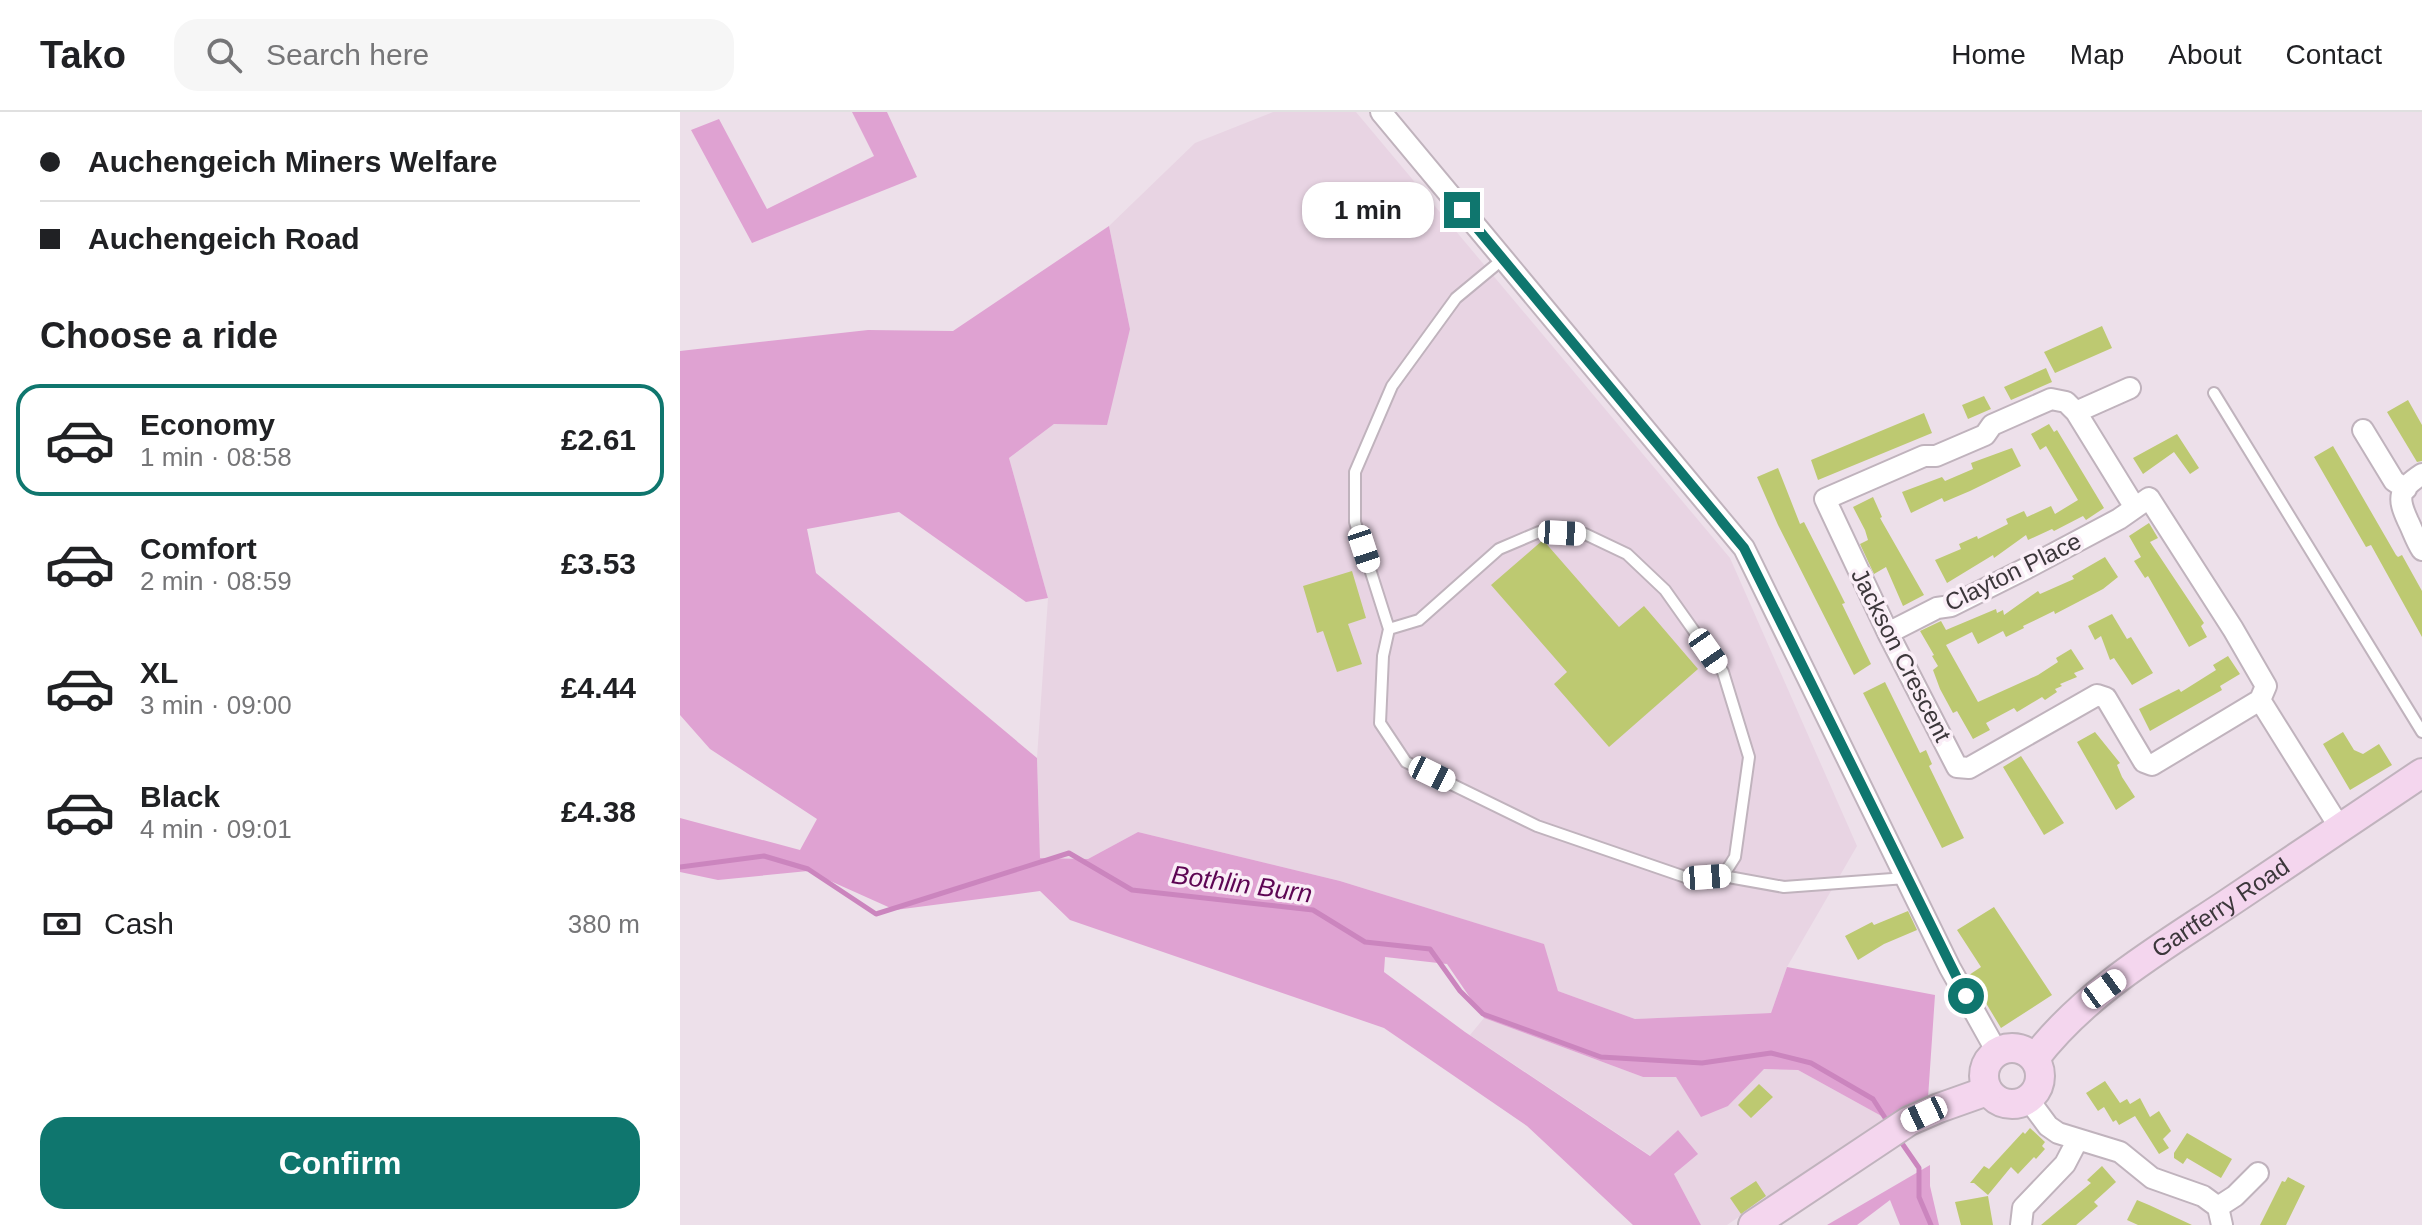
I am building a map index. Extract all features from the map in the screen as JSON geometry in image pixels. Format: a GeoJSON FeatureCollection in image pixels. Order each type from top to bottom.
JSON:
{"type":"FeatureCollection","features":[{"type":"Feature","properties":{"kind":"street"},"geometry":{"type":"LineString","coordinates":[[1381,112],[1744,548],[1950,968],[1997,1052]]}},
{"type":"Feature","properties":{"kind":"street"},"geometry":{"type":"LineString","coordinates":[[2130,388],[2076,412],[2134,506],[2149,498],[2233,629],[2266,686],[2260,700],[2340,828]]}},
{"type":"Feature","properties":{"kind":"street","name":"Jackson Crescent"},"geometry":{"type":"LineString","coordinates":[[2076,412],[2066,402],[2051,399],[1992,425],[1985,435],[1936,456],[1924,456],[1825,499],[1888,633],[1957,767],[1969,768],[2097,695],[2106,698],[2144,762],[2152,765],[2260,700]]}},
{"type":"Feature","properties":{"kind":"street"},"geometry":{"type":"LineString","coordinates":[[2363,430],[2394,481],[2406,489]]}},
{"type":"Feature","properties":{"kind":"street"},"geometry":{"type":"LineString","coordinates":[[2422,474],[2406,489],[2400,506],[2422,550]]}},
{"type":"Feature","properties":{"kind":"street","name":"Clayton Place"},"geometry":{"type":"LineString","coordinates":[[1888,633],[2027,568],[2119,519],[2134,506]]}},
{"type":"Feature","properties":{"kind":"street","name":"Gartferry Road"},"geometry":{"type":"LineString","coordinates":[[2035,1058],[2059,1027],[2149,955],[2422,773]]}},
{"type":"Feature","properties":{"kind":"street"},"geometry":{"type":"LineString","coordinates":[[2015,1048],[2027,1051],[2035,1058],[2039,1070],[2035,1094],[2017,1104],[2005,1103],[1987,1091],[1983,1080],[1984,1070],[1997,1052],[2015,1048]]}},
{"type":"Feature","properties":{"kind":"street"},"geometry":{"type":"LineString","coordinates":[[1753,1225],[1909,1121],[1987,1091]]}},
{"type":"Feature","properties":{"kind":"street"},"geometry":{"type":"LineString","coordinates":[[2028,1099],[2048,1126],[2058,1133],[2120,1152],[2152,1178],[2203,1196],[2220,1216],[2258,1173]]}},
{"type":"Feature","properties":{"kind":"street"},"geometry":{"type":"LineString","coordinates":[[2021,1225],[2023,1208],[2065,1164],[2077,1141]]}},
{"type":"Feature","properties":{"kind":"lane"},"geometry":{"type":"LineString","coordinates":[[1503,259],[1456,298],[1392,386],[1355,472],[1355,522],[1389,629],[1383,656],[1380,723],[1406,762],[1537,826],[1691,879],[1723,876],[1784,887],[1906,878]]}},
{"type":"Feature","properties":{"kind":"lane"},"geometry":{"type":"LineString","coordinates":[[2214,393],[2422,732]]}},
{"type":"Feature","properties":{"kind":"lane"},"geometry":{"type":"LineString","coordinates":[[1389,629],[1419,620],[1499,549],[1539,532],[1585,534],[1627,554],[1665,590],[1723,672],[1749,757],[1735,857],[1723,876]]}},
{"type":"Feature","properties":{"kind":"shaded area"},"geometry":{"type":"Polygon","coordinates":[[[852,112],[887,112],[917,177],[752,243],[691,130],[719,119],[767,209],[874,156],[852,112]]]}},
{"type":"Feature","properties":{"kind":"shaded area"},"geometry":{"type":"Polygon","coordinates":[[[1273,112],[1356,112],[1730,558],[1857,846],[1787,967],[1771,1013],[1635,1019],[1558,991],[1543,944],[1340,881],[1138,832],[1088,859],[1040,858],[1037,758],[1048,598],[1009,458],[1054,424],[1130,329],[1109,226],[1195,143],[1273,112]]]}},
{"type":"Feature","properties":{"kind":"shaded area"},"geometry":{"type":"Polygon","coordinates":[[[1109,226],[1130,329],[1107,425],[1054,424],[1009,458],[1048,598],[1026,602],[899,512],[807,529],[816,573],[1037,758],[1040,858],[1088,859],[1138,832],[1340,881],[1544,944],[1558,991],[1635,1019],[1771,1013],[1787,967],[1935,995],[1928,1098],[1885,1118],[1798,1070],[1764,1069],[1728,1106],[1701,1117],[1676,1077],[1643,1077],[1484,1018],[1447,964],[1385,957],[1384,972],[1465,1032],[1650,1156],[1678,1130],[1698,1154],[1674,1174],[1701,1225],[1633,1225],[1527,1126],[1384,1028],[1070,920],[1040,891],[895,910],[808,871],[718,880],[680,872],[680,818],[800,850],[817,819],[710,749],[680,715],[680,351],[868,330],[953,331],[1109,226]]]}},
{"type":"Feature","properties":{"kind":"shaded area"},"geometry":{"type":"Polygon","coordinates":[[[1484,1018],[1643,1077],[1676,1077],[1728,1106],[1763,1069],[1798,1070],[1885,1118],[1727,1225],[1701,1225],[1674,1174],[1678,1130],[1651,1156],[1470,1035],[1484,1018]]]}},
{"type":"Feature","properties":{"kind":"shaded area"},"geometry":{"type":"Polygon","coordinates":[[[1930,1165],[1930,1186],[1939,1225],[1900,1225],[1890,1200],[1857,1225],[1827,1225],[1930,1165]]]}},
{"type":"Feature","properties":{"kind":"building"},"geometry":{"type":"Polygon","coordinates":[[[2102,326],[2112,348],[2055,373],[2044,352],[2102,326]]]}},
{"type":"Feature","properties":{"kind":"building"},"geometry":{"type":"Polygon","coordinates":[[[2046,368],[2052,382],[2011,400],[2004,387],[2046,368]]]}},
{"type":"Feature","properties":{"kind":"building"},"geometry":{"type":"Polygon","coordinates":[[[1984,396],[1991,409],[1968,419],[1962,405],[1984,396]]]}},
{"type":"Feature","properties":{"kind":"building"},"geometry":{"type":"Polygon","coordinates":[[[2408,400],[2422,425],[2422,461],[2417,462],[2387,412],[2408,400]]]}},
{"type":"Feature","properties":{"kind":"building"},"geometry":{"type":"Polygon","coordinates":[[[1924,413],[1932,433],[1818,480],[1811,460],[1924,413]]]}},
{"type":"Feature","properties":{"kind":"building"},"geometry":{"type":"Polygon","coordinates":[[[2049,424],[2054,432],[2057,430],[2104,508],[2086,520],[2083,516],[2028,540],[2026,535],[1994,558],[1993,555],[1947,583],[1935,560],[1961,549],[1959,544],[1977,536],[1978,539],[2008,524],[2006,519],[2024,511],[2027,517],[2051,506],[2055,514],[2078,500],[2046,446],[2040,450],[2031,434],[2049,424]]]}},
{"type":"Feature","properties":{"kind":"building"},"geometry":{"type":"Polygon","coordinates":[[[2177,434],[2199,468],[2190,474],[2174,452],[2143,474],[2133,458],[2177,434]]]}},
{"type":"Feature","properties":{"kind":"building"},"geometry":{"type":"Polygon","coordinates":[[[2333,446],[2396,555],[2402,555],[2422,591],[2422,637],[2371,545],[2366,547],[2314,457],[2333,446]]]}},
{"type":"Feature","properties":{"kind":"building"},"geometry":{"type":"Polygon","coordinates":[[[2012,448],[2021,466],[1970,491],[1944,502],[1942,498],[1911,513],[1902,492],[1942,477],[1945,481],[1973,469],[1971,463],[2012,448]]]}},
{"type":"Feature","properties":{"kind":"building"},"geometry":{"type":"Polygon","coordinates":[[[1778,468],[1800,524],[1804,522],[1834,581],[1871,664],[1854,675],[1757,477],[1778,468]]]}},
{"type":"Feature","properties":{"kind":"building"},"geometry":{"type":"Polygon","coordinates":[[[1873,497],[1880,518],[1924,595],[1903,606],[1886,567],[1874,574],[1860,544],[1868,540],[1853,507],[1873,497]]]}},
{"type":"Feature","properties":{"kind":"building"},"geometry":{"type":"Polygon","coordinates":[[[2149,523],[2158,538],[2150,542],[2204,623],[2201,626],[2207,637],[2189,647],[2148,576],[2145,578],[2134,561],[2141,557],[2129,536],[2149,523]]]}},
{"type":"Feature","properties":{"kind":"building"},"geometry":{"type":"Polygon","coordinates":[[[1543,540],[1619,627],[1644,606],[1698,669],[1609,747],[1554,684],[1567,672],[1491,585],[1543,540]]]}},
{"type":"Feature","properties":{"kind":"building"},"geometry":{"type":"Polygon","coordinates":[[[2105,557],[2118,577],[2103,589],[2006,637],[2003,631],[1978,644],[1972,632],[1946,645],[1978,702],[2038,675],[2071,649],[2084,669],[2074,673],[2077,677],[2060,684],[2062,686],[2055,689],[2057,692],[2045,700],[2042,697],[2017,712],[2014,708],[1986,723],[1990,730],[1973,739],[1940,689],[1933,670],[1938,666],[1920,631],[1941,621],[1946,630],[1996,609],[1997,613],[2003,610],[2004,615],[2038,591],[2040,594],[2074,579],[2072,576],[2105,557]]]}},
{"type":"Feature","properties":{"kind":"building"},"geometry":{"type":"Polygon","coordinates":[[[1352,571],[1366,618],[1348,624],[1362,664],[1337,672],[1323,631],[1317,633],[1303,586],[1352,571]]]}},
{"type":"Feature","properties":{"kind":"building"},"geometry":{"type":"Polygon","coordinates":[[[2112,614],[2127,639],[2131,637],[2153,673],[2132,685],[2114,658],[2110,660],[2101,636],[2095,640],[2088,626],[2112,614]]]}},
{"type":"Feature","properties":{"kind":"building"},"geometry":{"type":"Polygon","coordinates":[[[2228,656],[2240,674],[2220,686],[2222,690],[2150,731],[2139,709],[2179,689],[2181,692],[2216,670],[2213,665],[2228,656]]]}},
{"type":"Feature","properties":{"kind":"building"},"geometry":{"type":"Polygon","coordinates":[[[1885,682],[1920,753],[1926,750],[1932,764],[1929,766],[1964,838],[1942,848],[1863,693],[1885,682]]]}},
{"type":"Feature","properties":{"kind":"building"},"geometry":{"type":"Polygon","coordinates":[[[2095,732],[2120,763],[2117,765],[2122,777],[2135,797],[2116,810],[2077,742],[2095,732]]]}},
{"type":"Feature","properties":{"kind":"building"},"geometry":{"type":"Polygon","coordinates":[[[2343,732],[2354,750],[2363,754],[2379,744],[2392,765],[2350,790],[2323,744],[2343,732]]]}},
{"type":"Feature","properties":{"kind":"building"},"geometry":{"type":"Polygon","coordinates":[[[2021,756],[2064,823],[2044,835],[2003,767],[2021,756]]]}},
{"type":"Feature","properties":{"kind":"building"},"geometry":{"type":"Polygon","coordinates":[[[1994,907],[2052,995],[2001,1028],[1969,975],[1981,967],[1957,930],[1994,907]]]}},
{"type":"Feature","properties":{"kind":"building"},"geometry":{"type":"Polygon","coordinates":[[[1908,911],[1917,930],[1884,944],[1858,960],[1845,936],[1872,922],[1874,925],[1908,911]]]}},
{"type":"Feature","properties":{"kind":"building"},"geometry":{"type":"Polygon","coordinates":[[[2105,1081],[2120,1103],[2127,1099],[2130,1104],[2140,1098],[2150,1117],[2159,1111],[2171,1131],[2163,1139],[2169,1148],[2159,1154],[2135,1116],[2119,1125],[2116,1120],[2113,1122],[2104,1107],[2098,1111],[2086,1093],[2105,1081]]]}},
{"type":"Feature","properties":{"kind":"building"},"geometry":{"type":"Polygon","coordinates":[[[1759,1084],[1773,1097],[1751,1118],[1738,1105],[1759,1084]]]}},
{"type":"Feature","properties":{"kind":"building"},"geometry":{"type":"Polygon","coordinates":[[[2030,1128],[2045,1142],[2042,1146],[2045,1149],[2036,1159],[2034,1157],[2018,1174],[2011,1167],[1988,1195],[1970,1183],[1984,1166],[1989,1169],[2030,1128]]]}},
{"type":"Feature","properties":{"kind":"building"},"geometry":{"type":"Polygon","coordinates":[[[2187,1133],[2232,1159],[2221,1178],[2187,1158],[2183,1164],[2174,1158],[2187,1133]]]}},
{"type":"Feature","properties":{"kind":"building"},"geometry":{"type":"Polygon","coordinates":[[[2102,1166],[2116,1182],[2094,1202],[2098,1206],[2076,1225],[2041,1225],[2091,1183],[2087,1180],[2102,1166]]]}},
{"type":"Feature","properties":{"kind":"building"},"geometry":{"type":"Polygon","coordinates":[[[2288,1177],[2305,1186],[2286,1225],[2260,1225],[2282,1181],[2285,1182],[2288,1177]]]}},
{"type":"Feature","properties":{"kind":"building"},"geometry":{"type":"Polygon","coordinates":[[[1756,1181],[1766,1196],[1741,1214],[1730,1198],[1756,1181]]]}},
{"type":"Feature","properties":{"kind":"building"},"geometry":{"type":"Polygon","coordinates":[[[1988,1196],[1993,1225],[1961,1225],[1955,1202],[1988,1196]]]}},
{"type":"Feature","properties":{"kind":"building"},"geometry":{"type":"Polygon","coordinates":[[[2137,1200],[2192,1225],[2138,1225],[2127,1220],[2137,1200]]]}},
{"type":"Feature","properties":{"kind":"waterway","name":"Bothlin Burn"},"geometry":{"type":"LineString","coordinates":[[680,867],[764,856],[808,869],[876,914],[1069,853],[1132,890],[1313,910],[1365,942],[1430,949],[1460,991],[1483,1014],[1601,1057],[1702,1063],[1771,1053],[1811,1063],[1873,1099],[1889,1124]]}},
{"type":"Feature","properties":{"kind":"waterway","name":"Bothlin Burn"},"geometry":{"type":"LineString","coordinates":[[1899,1139],[1919,1168],[1919,1197],[1931,1225]]}},
{"type":"Feature","properties":{"kind":"route"},"geometry":{"type":"LineString","coordinates":[[1462,210],[1744,548],[1966,996]]}}]}
